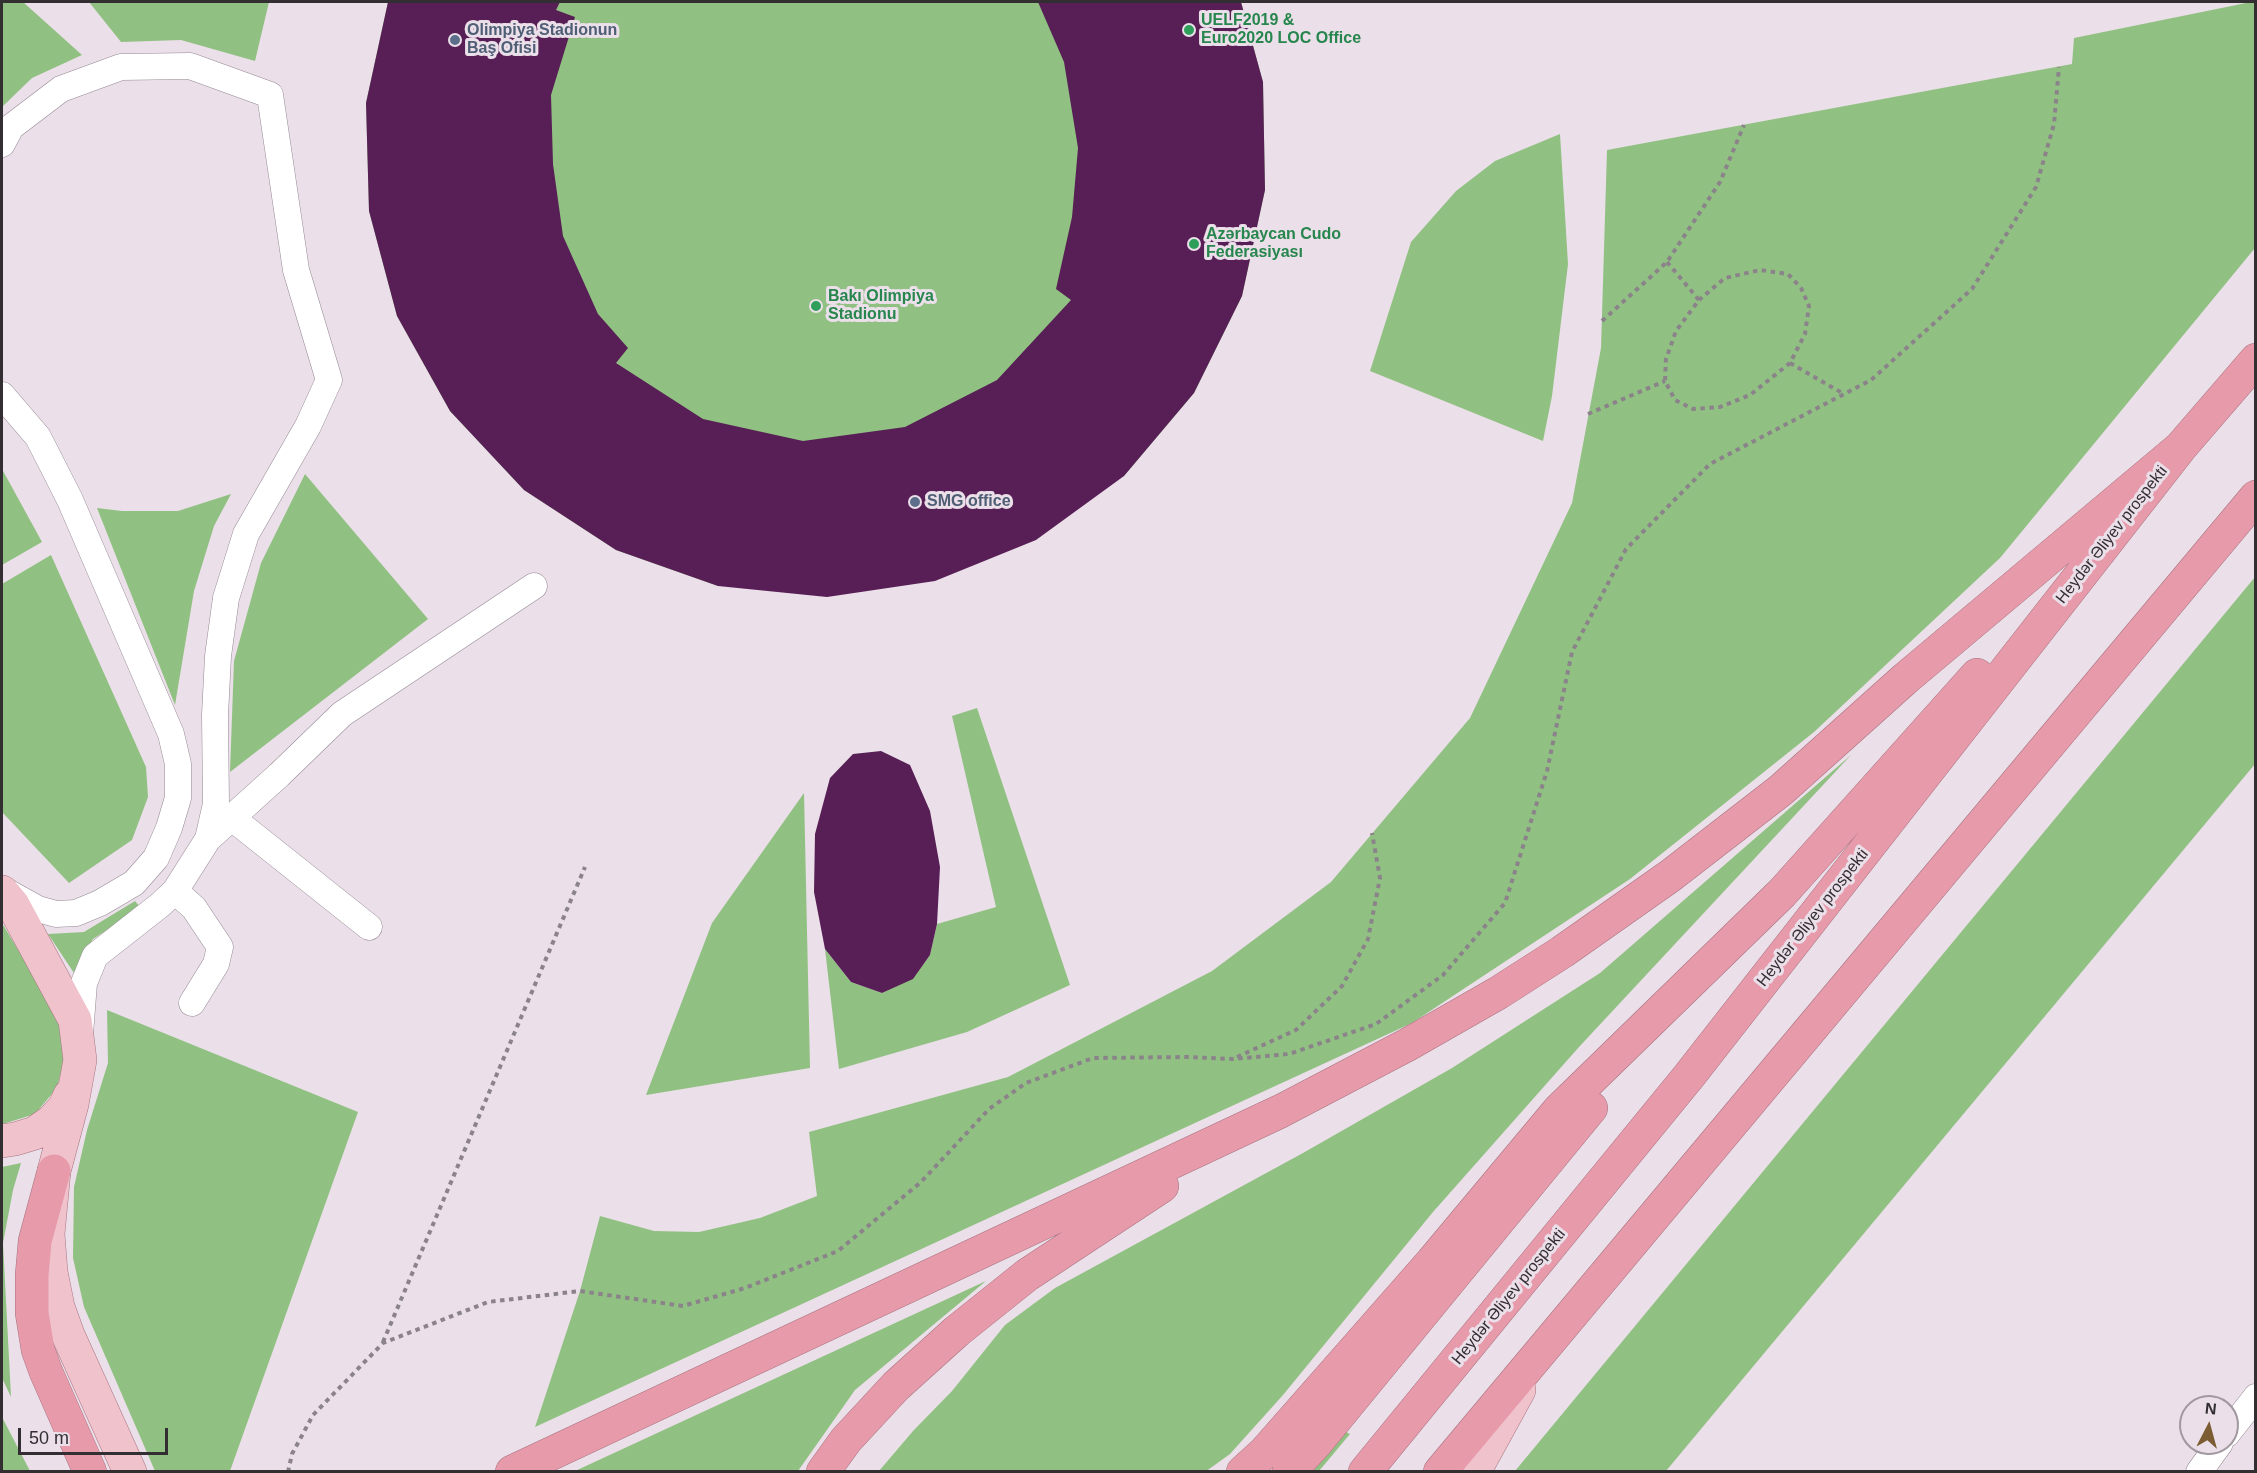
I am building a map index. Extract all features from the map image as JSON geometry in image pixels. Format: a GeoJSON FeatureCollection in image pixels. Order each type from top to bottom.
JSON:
{"type":"FeatureCollection","features":[{"type":"Feature","properties":{"kind":"highway","name":"Heydər Əliyev prospekti"},"geometry":{"type":"LineString","coordinates":[[1365,1472],[1689,1076],[2180,448],[2256,360]]}},
{"type":"Feature","properties":{"kind":"highway"},"geometry":{"type":"LineString","coordinates":[[1289,1472],[1316,1443],[1580,1121],[2180,448]]}},
{"type":"Feature","properties":{"kind":"highway"},"geometry":{"type":"LineString","coordinates":[[512,1472],[1281,1111],[1407,1045],[1497,993],[1562,952],[1670,876],[1781,790],[1906,678],[2180,448]]}},
{"type":"Feature","properties":{"kind":"highway"},"geometry":{"type":"LineString","coordinates":[[1440,1472],[2256,497]]}},
{"type":"Feature","properties":{"kind":"highway"},"geometry":{"type":"LineString","coordinates":[[1243,1472],[1265,1452],[1409,1288],[1559,1110],[1782,893]]}},
{"type":"Feature","properties":{"kind":"highway"},"geometry":{"type":"LineString","coordinates":[[823,1472],[846,1440],[896,1386],[957,1331],[1027,1275],[1110,1218],[1281,1111]]}},
{"type":"Feature","properties":{"kind":"highway"},"geometry":{"type":"LineString","coordinates":[[54,1171],[35,1241],[32,1313],[38,1350],[46,1372],[90,1472]]}},
{"type":"Feature","properties":{"kind":"main road"},"geometry":{"type":"LineString","coordinates":[[2,891],[13,905],[75,1020],[79,1059],[72,1104],[54,1171],[48,1234],[51,1272],[58,1307],[68,1335],[130,1472]]}},
{"type":"Feature","properties":{"kind":"main road"},"geometry":{"type":"LineString","coordinates":[[2,1141],[35,1133],[52,1121],[64,1108],[79,1059]]}},
{"type":"Feature","properties":{"kind":"main road"},"geometry":{"type":"LineString","coordinates":[[1461,1472],[1541,1352]]}},
{"type":"Feature","properties":{"kind":"main road"},"geometry":{"type":"LineString","coordinates":[[1474,1472],[1541,1352]]}},
{"type":"Feature","properties":{"kind":"street"},"geometry":{"type":"LineString","coordinates":[[2,144],[11,127],[61,89],[121,67],[190,66],[270,95],[296,270],[329,380],[308,426],[246,534],[226,598],[218,656],[215,716],[216,804],[208,838]]}},
{"type":"Feature","properties":{"kind":"street"},"geometry":{"type":"LineString","coordinates":[[2,395],[38,437],[70,500],[171,734],[178,764],[178,798],[169,828],[156,858],[134,883],[100,903],[76,913],[56,914],[38,909],[2,891]]}},
{"type":"Feature","properties":{"kind":"street"},"geometry":{"type":"LineString","coordinates":[[79,1059],[84,983],[94,956],[168,898],[208,838],[342,714],[534,586]]}},
{"type":"Feature","properties":{"kind":"street"},"geometry":{"type":"LineString","coordinates":[[232,818],[369,927]]}},
{"type":"Feature","properties":{"kind":"street"},"geometry":{"type":"LineString","coordinates":[[134,883],[194,908],[220,947],[216,964],[192,1004]]}},
{"type":"Feature","properties":{"kind":"street"},"geometry":{"type":"LineString","coordinates":[[2239,1419],[2256,1397]]}},
{"type":"Feature","properties":{"kind":"street"},"geometry":{"type":"LineString","coordinates":[[2199,1472],[2211,1455]]}},
{"type":"Feature","properties":{"kind":"path"},"geometry":{"type":"LineString","coordinates":[[383,1343],[488,1302],[580,1292],[683,1306],[745,1288],[838,1251],[921,1182],[989,1109],[1026,1083],[1093,1058],[1233,1059],[1289,1054],[1376,1024],[1443,975],[1505,903],[1548,771],[1572,652],[1626,549],[1710,464],[1871,380],[1972,289],[2036,187],[2054,124],[2059,67]]}},
{"type":"Feature","properties":{"kind":"path"},"geometry":{"type":"LineString","coordinates":[[1602,321],[1667,262],[1720,182],[1744,124]]}},
{"type":"Feature","properties":{"kind":"path"},"geometry":{"type":"LineString","coordinates":[[1667,262],[1700,300]]}},
{"type":"Feature","properties":{"kind":"path"},"geometry":{"type":"LineString","coordinates":[[1760,270],[1788,274],[1801,288],[1809,306],[1804,334],[1790,363],[1750,395],[1720,407],[1693,409],[1675,400],[1665,381],[1666,359],[1676,330],[1700,300],[1725,278],[1760,270]]}},
{"type":"Feature","properties":{"kind":"path"},"geometry":{"type":"LineString","coordinates":[[1790,363],[1844,394]]}},
{"type":"Feature","properties":{"kind":"path"},"geometry":{"type":"LineString","coordinates":[[1588,414],[1665,381]]}},
{"type":"Feature","properties":{"kind":"path"},"geometry":{"type":"LineString","coordinates":[[1233,1059],[1296,1030],[1342,986],[1368,939],[1380,878],[1372,833]]}},
{"type":"Feature","properties":{"kind":"path"},"geometry":{"type":"LineString","coordinates":[[288,1472],[292,1454],[313,1415],[383,1343],[585,867]]}},
{"type":"Feature","properties":{"kind":"green space"},"geometry":{"type":"Polygon","coordinates":[[[2,2],[23,2],[82,55],[32,78],[2,107],[2,2]]]}},
{"type":"Feature","properties":{"kind":"green space"},"geometry":{"type":"Polygon","coordinates":[[[89,2],[269,2],[255,61],[181,40],[121,42],[89,2]]]}},
{"type":"Feature","properties":{"kind":"green space","name":"Bakı Olimpiya Stadionu"},"geometry":{"type":"Polygon","coordinates":[[[388,2],[1241,2],[1263,82],[1265,190],[1242,296],[1194,393],[1124,476],[718,586],[616,550],[524,490],[450,411],[397,316],[369,211],[366,103],[388,2]]]}},
{"type":"Feature","properties":{"kind":"green space"},"geometry":{"type":"Polygon","coordinates":[[[2256,2],[2255,248],[2000,558],[1814,732],[1630,879],[1412,1023],[535,1427],[580,1291],[600,1216],[654,1231],[699,1232],[760,1218],[817,1196],[809,1132],[1008,1077],[1212,971],[1331,882],[1470,718],[1572,503],[1601,348],[1607,150],[2072,64],[2074,38],[2256,2]]]}},
{"type":"Feature","properties":{"kind":"green space"},"geometry":{"type":"Polygon","coordinates":[[[1560,134],[1568,264],[1552,396],[1543,441],[1370,371],[1411,242],[1456,191],[1495,161],[1560,134]]]}},
{"type":"Feature","properties":{"kind":"green space"},"geometry":{"type":"Polygon","coordinates":[[[2,469],[42,542],[2,565],[2,469]]]}},
{"type":"Feature","properties":{"kind":"green space"},"geometry":{"type":"Polygon","coordinates":[[[305,474],[428,619],[230,772],[234,661],[261,563],[305,474]]]}},
{"type":"Feature","properties":{"kind":"green space"},"geometry":{"type":"Polygon","coordinates":[[[231,494],[214,526],[194,591],[175,705],[97,508],[122,511],[178,511],[231,494]]]}},
{"type":"Feature","properties":{"kind":"green space"},"geometry":{"type":"Polygon","coordinates":[[[51,555],[146,767],[148,797],[132,840],[69,883],[2,812],[2,584],[51,555]]]}},
{"type":"Feature","properties":{"kind":"green space"},"geometry":{"type":"Polygon","coordinates":[[[2255,577],[2255,764],[1666,1471],[1515,1471],[2255,577]]]}},
{"type":"Feature","properties":{"kind":"green space"},"geometry":{"type":"Polygon","coordinates":[[[977,708],[1070,985],[967,1032],[839,1069],[825,949],[851,982],[882,993],[913,978],[930,955],[937,924],[996,907],[952,716],[977,708]]]}},
{"type":"Feature","properties":{"kind":"green space"},"geometry":{"type":"Polygon","coordinates":[[[1851,755],[1579,1047],[1433,1212],[1283,1395],[1230,1454],[1205,1472],[879,1471],[913,1431],[952,1391],[1005,1325],[1055,1288],[1303,1153],[1452,1068],[1600,973],[1851,755]]]}},
{"type":"Feature","properties":{"kind":"green space"},"geometry":{"type":"Polygon","coordinates":[[[804,793],[810,1068],[646,1095],[712,923],[804,793]]]}},
{"type":"Feature","properties":{"kind":"green space"},"geometry":{"type":"Polygon","coordinates":[[[135,901],[141,908],[93,939],[74,973],[48,934],[84,932],[135,901]]]}},
{"type":"Feature","properties":{"kind":"green space"},"geometry":{"type":"Polygon","coordinates":[[[2,923],[58,1016],[66,1052],[57,1088],[35,1114],[3,1124],[2,923]]]}},
{"type":"Feature","properties":{"kind":"green space"},"geometry":{"type":"Polygon","coordinates":[[[107,1010],[358,1112],[230,1471],[155,1471],[84,1307],[73,1258],[74,1187],[87,1130],[108,1063],[107,1010]]]}},
{"type":"Feature","properties":{"kind":"green space"},"geometry":{"type":"Polygon","coordinates":[[[21,1163],[13,1190],[3,1243],[11,1397],[2,1378],[2,1167],[21,1163]]]}},
{"type":"Feature","properties":{"kind":"green space"},"geometry":{"type":"Polygon","coordinates":[[[986,1281],[855,1390],[798,1471],[575,1471],[986,1281]]]}},
{"type":"Feature","properties":{"kind":"green space"},"geometry":{"type":"Polygon","coordinates":[[[2,1417],[30,1471],[2,1471],[2,1417]]]}},
{"type":"Feature","properties":{"kind":"green space"},"geometry":{"type":"Polygon","coordinates":[[[1346,1432],[1350,1434],[1319,1471],[1312,1472],[1346,1432]]]}},
{"type":"Feature","properties":{"kind":"building"},"geometry":{"type":"Polygon","coordinates":[[[388,2],[560,2],[556,10],[575,17],[551,95],[553,164],[563,236],[598,314],[628,348],[616,363],[703,419],[803,441],[905,427],[997,380],[1071,300],[1056,289],[1072,217],[1078,148],[1064,62],[1038,2],[1241,2],[1263,82],[1265,190],[1242,296],[1194,393],[1124,476],[1036,540],[935,581],[827,597],[718,586],[616,550],[524,490],[450,411],[397,316],[369,211],[366,103],[388,2]]]}},
{"type":"Feature","properties":{"kind":"building"},"geometry":{"type":"Polygon","coordinates":[[[881,751],[910,765],[930,811],[940,867],[937,924],[930,955],[913,979],[882,993],[851,982],[825,949],[814,892],[815,834],[830,778],[853,754],[881,751]]]}},
{"type":"Feature","properties":{"kind":"place","name":"UELF2019 & Euro2020 LOC Office"},"geometry":{"type":"Point","coordinates":[1189,30]}},
{"type":"Feature","properties":{"kind":"place","name":"Olimpiya Stadionun Baş Ofisi"},"geometry":{"type":"Point","coordinates":[455,40]}},
{"type":"Feature","properties":{"kind":"place","name":"Azərbaycan Cudo Federasiyası"},"geometry":{"type":"Point","coordinates":[1194,244]}},
{"type":"Feature","properties":{"kind":"place","name":"Bakı Olimpiya Stadionu"},"geometry":{"type":"Point","coordinates":[816,306]}},
{"type":"Feature","properties":{"kind":"place","name":"SMG office"},"geometry":{"type":"Point","coordinates":[915,502]}}]}
